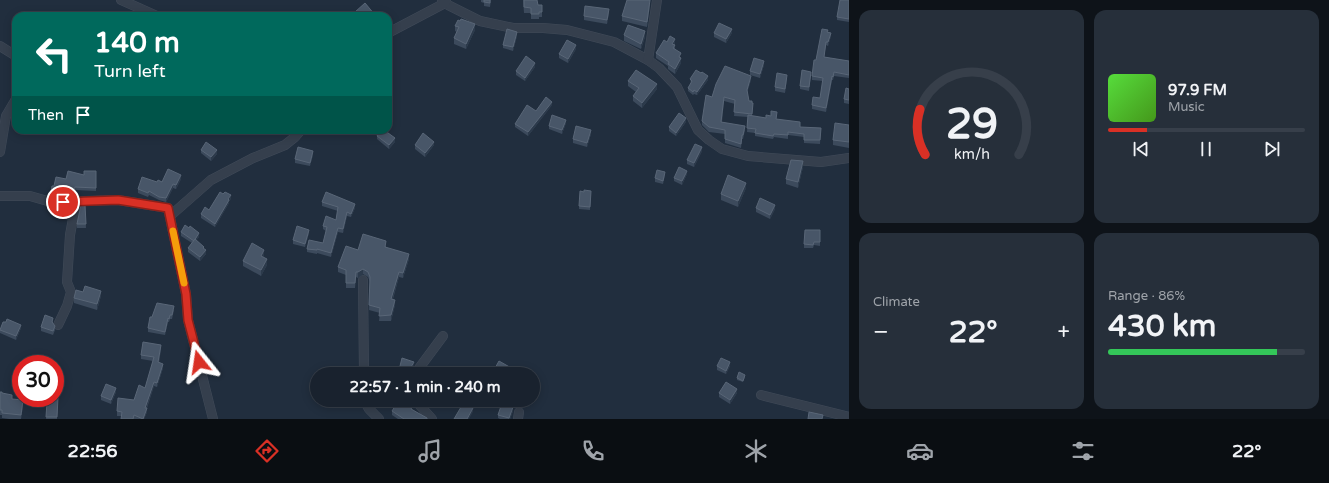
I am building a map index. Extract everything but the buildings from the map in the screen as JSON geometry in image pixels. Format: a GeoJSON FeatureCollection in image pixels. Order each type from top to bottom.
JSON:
{"type":"FeatureCollection","features":[{"type":"Feature","properties":{"kind":"street"},"geometry":{"type":"LineString","coordinates":[[121,0],[148,12]]}},
{"type":"Feature","properties":{"kind":"street"},"geometry":{"type":"LineString","coordinates":[[648,60],[658,0]]}},
{"type":"Feature","properties":{"kind":"street"},"geometry":{"type":"LineString","coordinates":[[392,32],[445,1],[448,5],[480,21],[513,28],[567,30],[614,42],[648,60],[659,68],[677,86],[698,130],[722,149],[748,156],[821,162],[849,158]]}},
{"type":"Feature","properties":{"kind":"street"},"geometry":{"type":"LineString","coordinates":[[0,46],[12,54]]}},
{"type":"Feature","properties":{"kind":"street"},"geometry":{"type":"LineString","coordinates":[[0,152],[6,116],[12,106]]}},
{"type":"Feature","properties":{"kind":"street"},"geometry":{"type":"LineString","coordinates":[[170,216],[211,180],[253,158],[285,145],[298,134]]}},
{"type":"Feature","properties":{"kind":"street"},"geometry":{"type":"LineString","coordinates":[[0,196],[30,196],[51,202],[118,200],[168,208],[186,294],[188,320],[213,419]]}},
{"type":"Feature","properties":{"kind":"street"},"geometry":{"type":"LineString","coordinates":[[58,325],[67,306],[71,292],[67,282],[70,235],[76,202]]}},
{"type":"Feature","properties":{"kind":"street"},"geometry":{"type":"LineString","coordinates":[[363,280],[364,367]]}},
{"type":"Feature","properties":{"kind":"street"},"geometry":{"type":"LineString","coordinates":[[420,367],[443,336]]}},
{"type":"Feature","properties":{"kind":"street"},"geometry":{"type":"LineString","coordinates":[[761,395],[849,417]]}},
{"type":"Feature","properties":{"kind":"street"},"geometry":{"type":"LineString","coordinates":[[368,407],[379,419]]}},
{"type":"Feature","properties":{"kind":"street"},"geometry":{"type":"LineString","coordinates":[[421,407],[432,419]]}},
{"type":"Feature","properties":{"kind":"slow traffic"},"geometry":{"type":"LineString","coordinates":[[173,231],[184,283]]}},
{"type":"Feature","properties":{"kind":"route"},"geometry":{"type":"LineString","coordinates":[[63,202],[118,200],[168,208],[186,294],[188,320],[199,362]]}}]}
